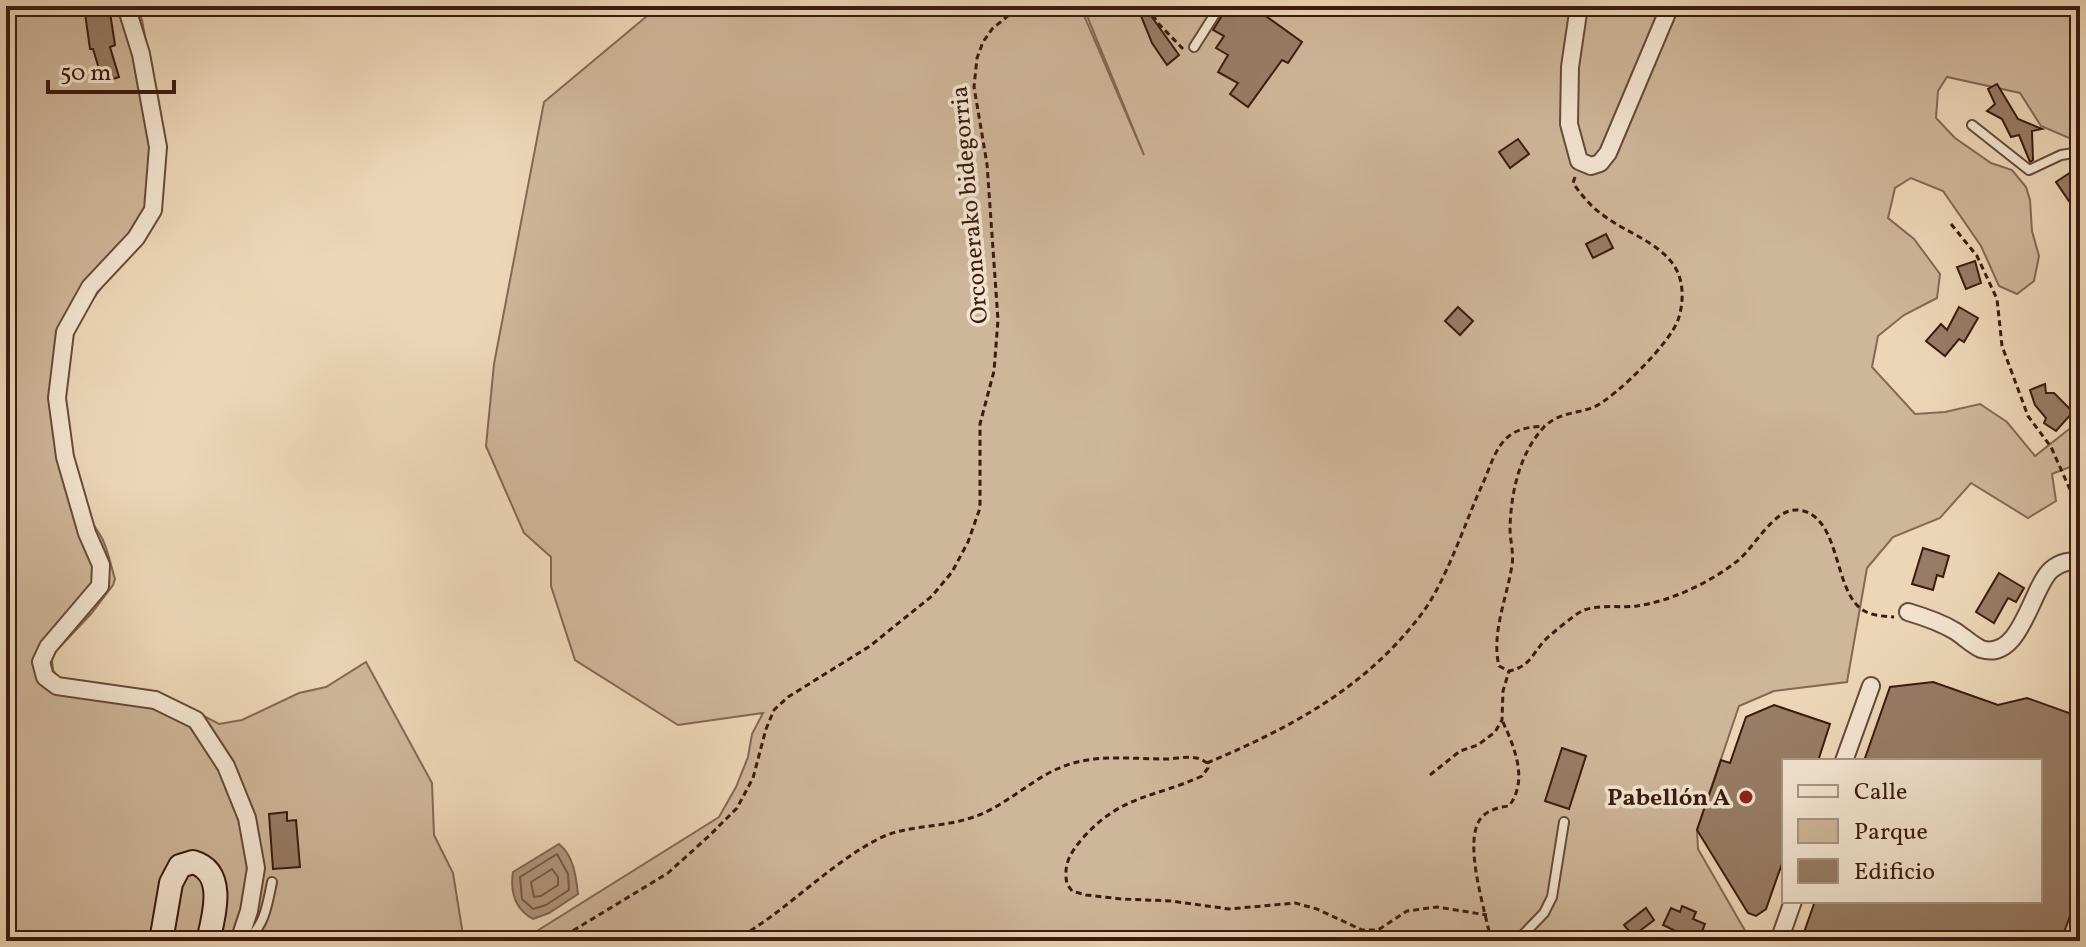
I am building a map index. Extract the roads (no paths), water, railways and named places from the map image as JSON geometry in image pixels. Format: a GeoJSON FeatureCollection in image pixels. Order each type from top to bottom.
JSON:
{"type":"FeatureCollection","features":[{"type":"Feature","properties":{"kind":"street"},"geometry":{"type":"LineString","coordinates":[[126,6],[141,54],[158,147],[153,210],[136,238],[90,287],[65,332],[57,398],[65,457],[87,533],[101,565],[100,586],[48,647],[41,662],[45,677],[57,686],[155,700],[196,720],[226,766],[247,818],[256,868],[249,911],[239,941]]}},
{"type":"Feature","properties":{"kind":"street"},"geometry":{"type":"LineString","coordinates":[[1579,6],[1570,67],[1569,124],[1579,161],[1591,166],[1600,163],[1608,153],[1670,6]]}},
{"type":"Feature","properties":{"kind":"street"},"geometry":{"type":"LineString","coordinates":[[1908,612],[1935,620],[1982,649],[1997,649],[2006,645],[2017,633],[2049,572],[2065,561],[2080,561]]}},
{"type":"Feature","properties":{"kind":"street"},"geometry":{"type":"LineString","coordinates":[[1845,759],[1871,686]]}},
{"type":"Feature","properties":{"kind":"street"},"geometry":{"type":"LineString","coordinates":[[161,941],[171,883],[180,866],[193,862],[206,868],[213,882],[216,904],[208,941]]}},
{"type":"Feature","properties":{"kind":"street"},"geometry":{"type":"LineString","coordinates":[[1779,941],[1792,903]]}},
{"type":"Feature","properties":{"kind":"lane"},"geometry":{"type":"LineString","coordinates":[[1194,47],[1220,6]]}},
{"type":"Feature","properties":{"kind":"lane"},"geometry":{"type":"LineString","coordinates":[[1972,125],[2029,170],[2061,155],[2080,152]]}},
{"type":"Feature","properties":{"kind":"lane"},"geometry":{"type":"LineString","coordinates":[[1517,941],[1544,913],[1552,897],[1564,822]]}},
{"type":"Feature","properties":{"kind":"lane"},"geometry":{"type":"LineString","coordinates":[[246,941],[264,920],[272,882]]}},
{"type":"Feature","properties":{"kind":"water"},"geometry":{"type":"Polygon","coordinates":[[[559,844],[571,861],[578,894],[549,913],[533,919],[515,899],[513,872],[559,844]]]}},
{"type":"Feature","properties":{"kind":"place","name":"Pabellón A"},"geometry":{"type":"Point","coordinates":[1746,797]}}]}
